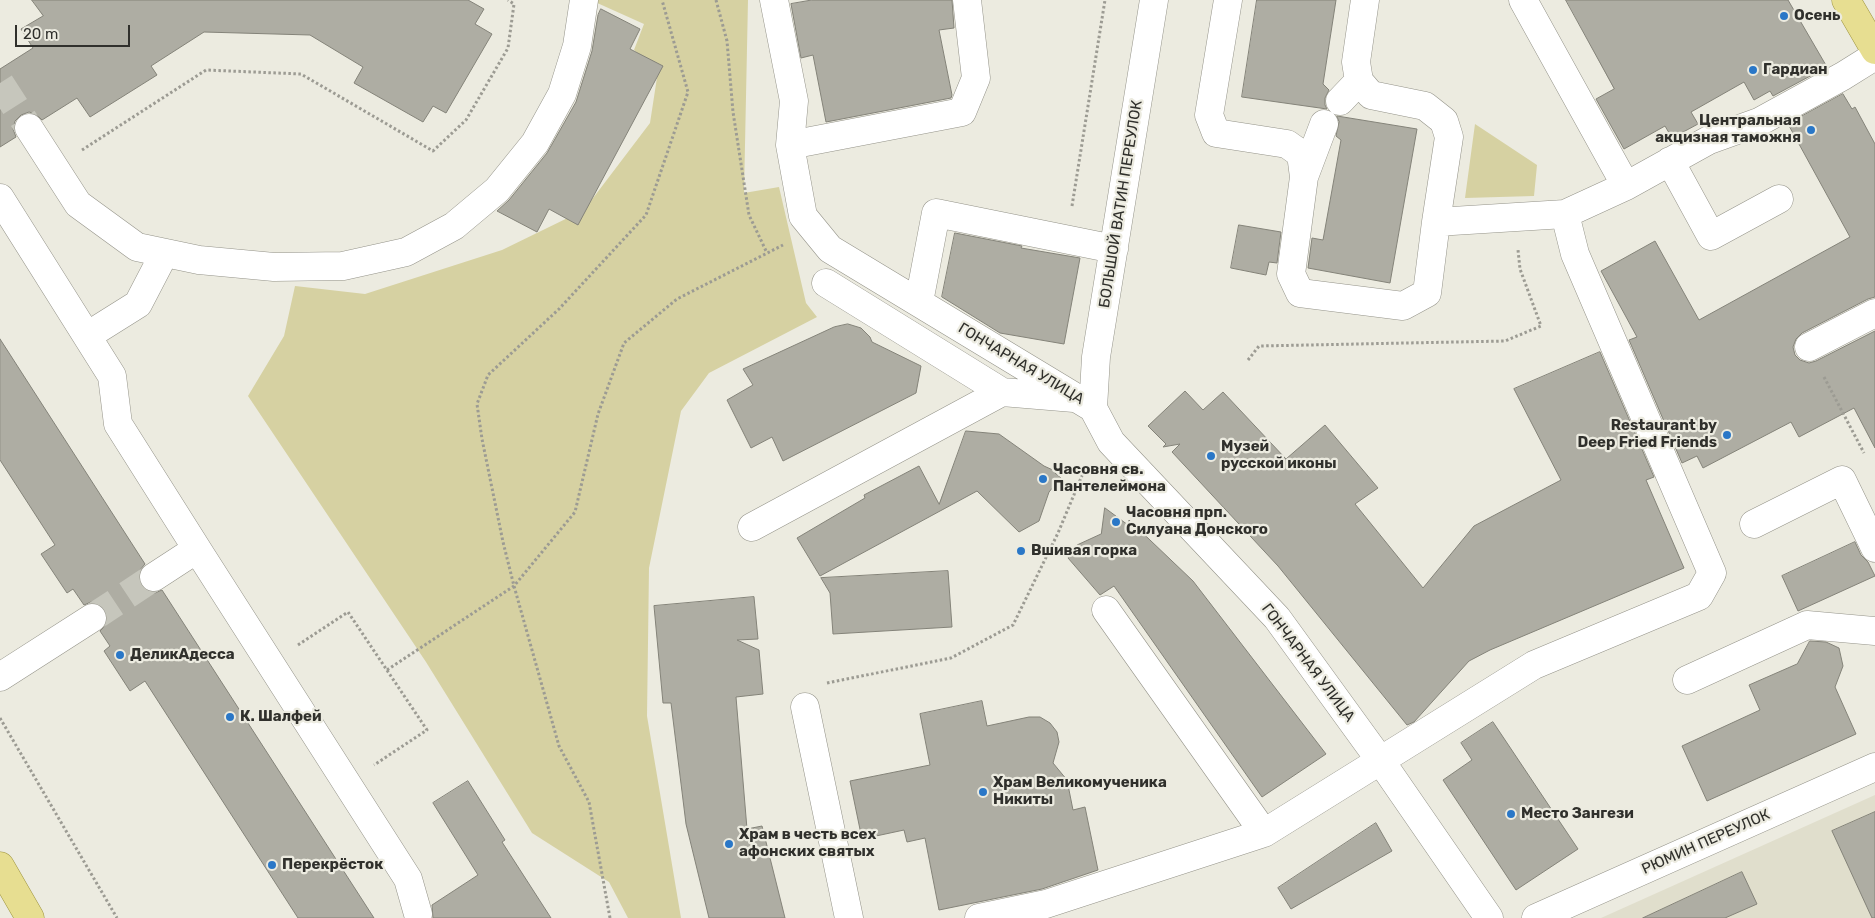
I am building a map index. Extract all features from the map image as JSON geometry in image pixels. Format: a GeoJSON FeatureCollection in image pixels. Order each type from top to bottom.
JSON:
{"type":"FeatureCollection","features":[{"type":"Feature","properties":{"kind":"main road"},"geometry":{"type":"LineString","coordinates":[[1846,0],[1875,50]]}},
{"type":"Feature","properties":{"kind":"main road"},"geometry":{"type":"LineString","coordinates":[[0,866],[30,918]]}},
{"type":"Feature","properties":{"kind":"street"},"geometry":{"type":"LineString","coordinates":[[29,128],[78,204],[137,247],[199,260],[274,267],[342,266],[406,252],[454,226],[497,190],[535,143],[562,94],[577,46],[584,0]]}},
{"type":"Feature","properties":{"kind":"street"},"geometry":{"type":"LineString","coordinates":[[774,0],[794,101],[790,145],[803,216],[822,239]]}},
{"type":"Feature","properties":{"kind":"street"},"geometry":{"type":"LineString","coordinates":[[790,145],[962,112],[976,78],[967,0]]}},
{"type":"Feature","properties":{"kind":"street","name":"БОЛЬШОЙ ВАТИН ПЕРЕУЛОК"},"geometry":{"type":"LineString","coordinates":[[1086,403],[1096,357],[1154,0]]}},
{"type":"Feature","properties":{"kind":"street"},"geometry":{"type":"LineString","coordinates":[[1228,0],[1208,115],[1216,133],[1287,144],[1301,154],[1304,177]]}},
{"type":"Feature","properties":{"kind":"street"},"geometry":{"type":"LineString","coordinates":[[1324,124],[1304,177],[1291,274],[1300,293],[1403,306],[1427,293],[1449,137],[1444,121],[1425,106],[1371,95],[1359,81],[1356,62],[1365,0]]}},
{"type":"Feature","properties":{"kind":"street"},"geometry":{"type":"LineString","coordinates":[[1523,0],[1626,186]]}},
{"type":"Feature","properties":{"kind":"street"},"geometry":{"type":"LineString","coordinates":[[1436,222],[1565,214],[1626,186],[1709,140],[1759,122],[1875,56]]}},
{"type":"Feature","properties":{"kind":"street"},"geometry":{"type":"LineString","coordinates":[[1340,101],[1359,81]]}},
{"type":"Feature","properties":{"kind":"street"},"geometry":{"type":"LineString","coordinates":[[1670,161],[1711,236],[1779,199]]}},
{"type":"Feature","properties":{"kind":"street"},"geometry":{"type":"LineString","coordinates":[[0,198],[112,376],[118,424],[408,879],[418,914]]}},
{"type":"Feature","properties":{"kind":"street"},"geometry":{"type":"LineString","coordinates":[[919,302],[936,213],[1114,249]]}},
{"type":"Feature","properties":{"kind":"street"},"geometry":{"type":"LineString","coordinates":[[980,918],[1046,904],[1264,833],[1534,665],[1699,596],[1712,573],[1575,254],[1565,214]]}},
{"type":"Feature","properties":{"kind":"street","name":"ГОНЧАРНАЯ УЛИЦА"},"geometry":{"type":"LineString","coordinates":[[822,239],[919,302],[1086,403],[1112,442],[1277,618],[1380,760],[1490,918]]}},
{"type":"Feature","properties":{"kind":"street"},"geometry":{"type":"LineString","coordinates":[[87,336],[138,304],[164,254]]}},
{"type":"Feature","properties":{"kind":"street"},"geometry":{"type":"LineString","coordinates":[[826,283],[1002,392],[1086,403]]}},
{"type":"Feature","properties":{"kind":"street"},"geometry":{"type":"LineString","coordinates":[[1809,347],[1875,313]]}},
{"type":"Feature","properties":{"kind":"street"},"geometry":{"type":"LineString","coordinates":[[752,527],[1002,392]]}},
{"type":"Feature","properties":{"kind":"street"},"geometry":{"type":"LineString","coordinates":[[1754,524],[1842,480],[1875,548]]}},
{"type":"Feature","properties":{"kind":"street"},"geometry":{"type":"LineString","coordinates":[[154,577],[198,549]]}},
{"type":"Feature","properties":{"kind":"street"},"geometry":{"type":"LineString","coordinates":[[1106,610],[1264,833]]}},
{"type":"Feature","properties":{"kind":"street"},"geometry":{"type":"LineString","coordinates":[[0,677],[92,618]]}},
{"type":"Feature","properties":{"kind":"street"},"geometry":{"type":"LineString","coordinates":[[1687,680],[1807,625],[1875,631]]}},
{"type":"Feature","properties":{"kind":"street"},"geometry":{"type":"LineString","coordinates":[[806,707],[849,918]]}},
{"type":"Feature","properties":{"kind":"street","name":"РЮМИН ПЕРЕУЛОК"},"geometry":{"type":"LineString","coordinates":[[1536,918],[1875,767]]}},
{"type":"Feature","properties":{"kind":"path"},"geometry":{"type":"LineString","coordinates":[[116,128],[206,70],[301,74],[434,151],[466,120],[508,48],[514,4],[508,0]]}},
{"type":"Feature","properties":{"kind":"path"},"geometry":{"type":"LineString","coordinates":[[610,918],[589,802],[559,746],[514,586],[482,439],[477,404],[488,374],[559,309],[646,215],[688,92],[662,0]]}},
{"type":"Feature","properties":{"kind":"path"},"geometry":{"type":"LineString","coordinates":[[716,0],[727,41],[733,112],[749,215],[767,253]]}},
{"type":"Feature","properties":{"kind":"path"},"geometry":{"type":"LineString","coordinates":[[1087,244],[1070,218],[1105,0]]}},
{"type":"Feature","properties":{"kind":"path"},"geometry":{"type":"LineString","coordinates":[[387,670],[514,586],[575,512],[598,414],[624,343],[677,299],[767,253],[822,239]]}},
{"type":"Feature","properties":{"kind":"path"},"geometry":{"type":"LineString","coordinates":[[1248,360],[1259,346]]}},
{"type":"Feature","properties":{"kind":"path"},"geometry":{"type":"LineString","coordinates":[[1809,347],[1866,456]]}},
{"type":"Feature","properties":{"kind":"path"},"geometry":{"type":"LineString","coordinates":[[806,707],[818,685],[950,658],[1013,625],[1090,462]]}},
{"type":"Feature","properties":{"kind":"path"},"geometry":{"type":"LineString","coordinates":[[270,664],[348,612],[427,730],[346,783]]}},
{"type":"Feature","properties":{"kind":"path"},"geometry":{"type":"LineString","coordinates":[[0,718],[117,918]]}},
{"type":"Feature","properties":{"kind":"shaded area"},"geometry":{"type":"Polygon","coordinates":[[[595,0],[748,0],[744,193],[779,187],[806,303],[817,317],[709,373],[681,411],[649,568],[647,716],[681,918],[628,918],[609,882],[532,833],[426,662],[248,396],[284,336],[295,286],[365,294],[502,250],[584,210],[650,123],[658,71],[634,50],[644,24],[595,2],[595,0]]]}},
{"type":"Feature","properties":{"kind":"shaded area"},"geometry":{"type":"Polygon","coordinates":[[[1475,124],[1537,165],[1534,196],[1465,198],[1475,124]]]}},
{"type":"Feature","properties":{"kind":"shaded area"},"geometry":{"type":"Polygon","coordinates":[[[1875,795],[1875,918],[1601,918],[1875,795]]]}},
{"type":"Feature","properties":{"kind":"building"},"geometry":{"type":"Polygon","coordinates":[[[32,0],[468,0],[484,9],[475,24],[492,34],[446,113],[433,106],[423,122],[354,83],[363,67],[310,35],[204,32],[151,66],[157,75],[90,117],[77,98],[42,120],[36,114],[29,112],[21,115],[15,121],[13,129],[16,137],[0,147],[0,69],[33,48],[21,29],[43,16],[32,0]]]}},
{"type":"Feature","properties":{"kind":"building"},"geometry":{"type":"Polygon","coordinates":[[[812,0],[952,0],[954,28],[939,30],[952,95],[951,98],[826,122],[813,55],[801,58],[791,4],[812,0]]]}},
{"type":"Feature","properties":{"kind":"building"},"geometry":{"type":"Polygon","coordinates":[[[1257,0],[1336,0],[1323,84],[1329,90],[1325,98],[1327,109],[1242,97],[1257,0]]]}},
{"type":"Feature","properties":{"kind":"building"},"geometry":{"type":"Polygon","coordinates":[[[1566,0],[1788,0],[1827,67],[1773,96],[1770,91],[1754,100],[1744,82],[1691,112],[1698,124],[1672,138],[1665,126],[1624,149],[1596,99],[1614,89],[1566,0]]]}},
{"type":"Feature","properties":{"kind":"building"},"geometry":{"type":"Polygon","coordinates":[[[601,9],[640,29],[630,49],[663,66],[578,225],[549,209],[537,232],[497,211],[509,200],[547,153],[576,102],[592,51],[598,15],[601,9]]]}},
{"type":"Feature","properties":{"kind":"building"},"geometry":{"type":"Polygon","coordinates":[[[1843,94],[1852,109],[1855,107],[1875,144],[1875,297],[1802,333],[1796,339],[1793,347],[1795,355],[1800,360],[1809,363],[1875,331],[1875,448],[1854,408],[1799,437],[1791,422],[1703,468],[1697,456],[1682,463],[1629,340],[1637,337],[1601,271],[1655,241],[1699,320],[1850,237],[1788,124],[1843,94]]]}},
{"type":"Feature","properties":{"kind":"building"},"geometry":{"type":"Polygon","coordinates":[[[1337,116],[1417,129],[1390,283],[1308,268],[1312,238],[1323,240],[1341,140],[1336,136],[1339,122],[1337,116]]]}},
{"type":"Feature","properties":{"kind":"building"},"geometry":{"type":"Polygon","coordinates":[[[1239,225],[1281,232],[1277,263],[1269,262],[1266,275],[1231,268],[1239,225]]]}},
{"type":"Feature","properties":{"kind":"building"},"geometry":{"type":"Polygon","coordinates":[[[955,233],[1022,246],[1021,248],[1080,258],[1064,344],[1000,333],[942,297],[955,233]]]}},
{"type":"Feature","properties":{"kind":"building"},"geometry":{"type":"Polygon","coordinates":[[[848,324],[861,328],[870,337],[872,342],[921,366],[916,393],[783,461],[772,437],[751,448],[727,400],[753,385],[743,369],[834,327],[848,324]]]}},
{"type":"Feature","properties":{"kind":"building"},"geometry":{"type":"Polygon","coordinates":[[[0,339],[145,564],[140,570],[138,578],[141,585],[147,591],[155,593],[162,590],[374,918],[298,918],[145,681],[130,691],[104,651],[110,646],[100,631],[106,625],[108,617],[105,610],[99,604],[91,602],[84,605],[73,589],[67,593],[41,554],[55,545],[0,460],[0,339]]]}},
{"type":"Feature","properties":{"kind":"building"},"geometry":{"type":"Polygon","coordinates":[[[1600,352],[1654,477],[1646,480],[1684,568],[1490,650],[1469,661],[1414,722],[1407,725],[1278,566],[1172,452],[1180,444],[1163,447],[1166,444],[1148,426],[1185,391],[1203,410],[1223,392],[1286,459],[1325,425],[1378,488],[1355,504],[1423,588],[1474,526],[1561,480],[1514,389],[1600,352]]]}},
{"type":"Feature","properties":{"kind":"building"},"geometry":{"type":"Polygon","coordinates":[[[966,431],[999,434],[1044,466],[1055,471],[1061,478],[1049,492],[1039,521],[1019,532],[977,491],[820,576],[797,538],[865,498],[864,495],[919,466],[939,504],[966,431]]]}},
{"type":"Feature","properties":{"kind":"building"},"geometry":{"type":"Polygon","coordinates":[[[1105,508],[1128,525],[1129,520],[1193,581],[1326,754],[1262,797],[1114,586],[1100,595],[1068,558],[1077,545],[1101,534],[1105,508]]]}},
{"type":"Feature","properties":{"kind":"building"},"geometry":{"type":"Polygon","coordinates":[[[1855,542],[1875,576],[1798,611],[1782,576],[1855,542]]]}},
{"type":"Feature","properties":{"kind":"building"},"geometry":{"type":"Polygon","coordinates":[[[948,571],[952,627],[833,634],[830,593],[821,578],[948,571]]]}},
{"type":"Feature","properties":{"kind":"building"},"geometry":{"type":"Polygon","coordinates":[[[754,597],[758,639],[737,640],[759,650],[763,694],[736,697],[747,829],[762,826],[785,918],[709,918],[686,824],[671,703],[663,703],[654,606],[754,597]]]}},
{"type":"Feature","properties":{"kind":"building"},"geometry":{"type":"Polygon","coordinates":[[[1810,641],[1826,642],[1839,648],[1843,666],[1835,687],[1856,734],[1707,801],[1682,746],[1760,710],[1749,685],[1797,664],[1810,641]]]}},
{"type":"Feature","properties":{"kind":"building","name":"Храм Великомученика Никиты"},"geometry":{"type":"Polygon","coordinates":[[[982,701],[987,726],[1029,717],[1040,717],[1050,723],[1057,732],[1059,742],[1053,763],[1067,780],[1073,810],[1085,807],[1098,870],[1042,889],[939,910],[925,838],[907,842],[904,830],[862,839],[850,781],[930,765],[920,714],[982,701]]]}},
{"type":"Feature","properties":{"kind":"building","name":"Место Зангези"},"geometry":{"type":"Polygon","coordinates":[[[1493,722],[1578,849],[1516,890],[1443,780],[1472,760],[1461,743],[1493,722]]]}},
{"type":"Feature","properties":{"kind":"building"},"geometry":{"type":"Polygon","coordinates":[[[468,781],[505,840],[502,842],[551,918],[433,918],[432,905],[478,875],[433,803],[468,781]]]}},
{"type":"Feature","properties":{"kind":"building"},"geometry":{"type":"Polygon","coordinates":[[[1875,812],[1875,918],[1872,918],[1832,831],[1875,812]]]}},
{"type":"Feature","properties":{"kind":"building"},"geometry":{"type":"Polygon","coordinates":[[[1376,823],[1392,851],[1291,909],[1278,888],[1376,823]]]}},
{"type":"Feature","properties":{"kind":"building"},"geometry":{"type":"Polygon","coordinates":[[[1742,872],[1757,904],[1725,918],[1643,918],[1742,872]]]}},
{"type":"Feature","properties":{"kind":"tunnel"},"geometry":{"type":"LineString","coordinates":[[0,83],[29,128]]}},
{"type":"Feature","properties":{"kind":"tunnel"},"geometry":{"type":"LineString","coordinates":[[92,618],[154,577]]}},
{"type":"Feature","properties":{"kind":"place","name":"Осень"},"geometry":{"type":"Point","coordinates":[1784,16]}},
{"type":"Feature","properties":{"kind":"place","name":"Гардиан"},"geometry":{"type":"Point","coordinates":[1753,70]}},
{"type":"Feature","properties":{"kind":"place","name":"Центральная акцизная таможня"},"geometry":{"type":"Point","coordinates":[1811,130]}},
{"type":"Feature","properties":{"kind":"place","name":"Restaurant by Deep Fried Friends"},"geometry":{"type":"Point","coordinates":[1727,435]}},
{"type":"Feature","properties":{"kind":"place","name":"Музей русской иконы"},"geometry":{"type":"Point","coordinates":[1211,456]}},
{"type":"Feature","properties":{"kind":"place","name":"Часовня св. Пантелеймона"},"geometry":{"type":"Point","coordinates":[1043,479]}},
{"type":"Feature","properties":{"kind":"place","name":"Часовня прп. Силуана Донского"},"geometry":{"type":"Point","coordinates":[1116,522]}},
{"type":"Feature","properties":{"kind":"place","name":"Вшивая горка"},"geometry":{"type":"Point","coordinates":[1021,551]}},
{"type":"Feature","properties":{"kind":"place","name":"ДеликАдесса"},"geometry":{"type":"Point","coordinates":[120,655]}},
{"type":"Feature","properties":{"kind":"place","name":"К. Шалфей"},"geometry":{"type":"Point","coordinates":[230,717]}},
{"type":"Feature","properties":{"kind":"place","name":"Храм Великомученика Никиты"},"geometry":{"type":"Point","coordinates":[983,792]}},
{"type":"Feature","properties":{"kind":"place","name":"Место Зангези"},"geometry":{"type":"Point","coordinates":[1511,814]}},
{"type":"Feature","properties":{"kind":"place","name":"Храм в честь всех афонских святых"},"geometry":{"type":"Point","coordinates":[729,844]}},
{"type":"Feature","properties":{"kind":"place","name":"Перекрёсток"},"geometry":{"type":"Point","coordinates":[272,865]}}]}
